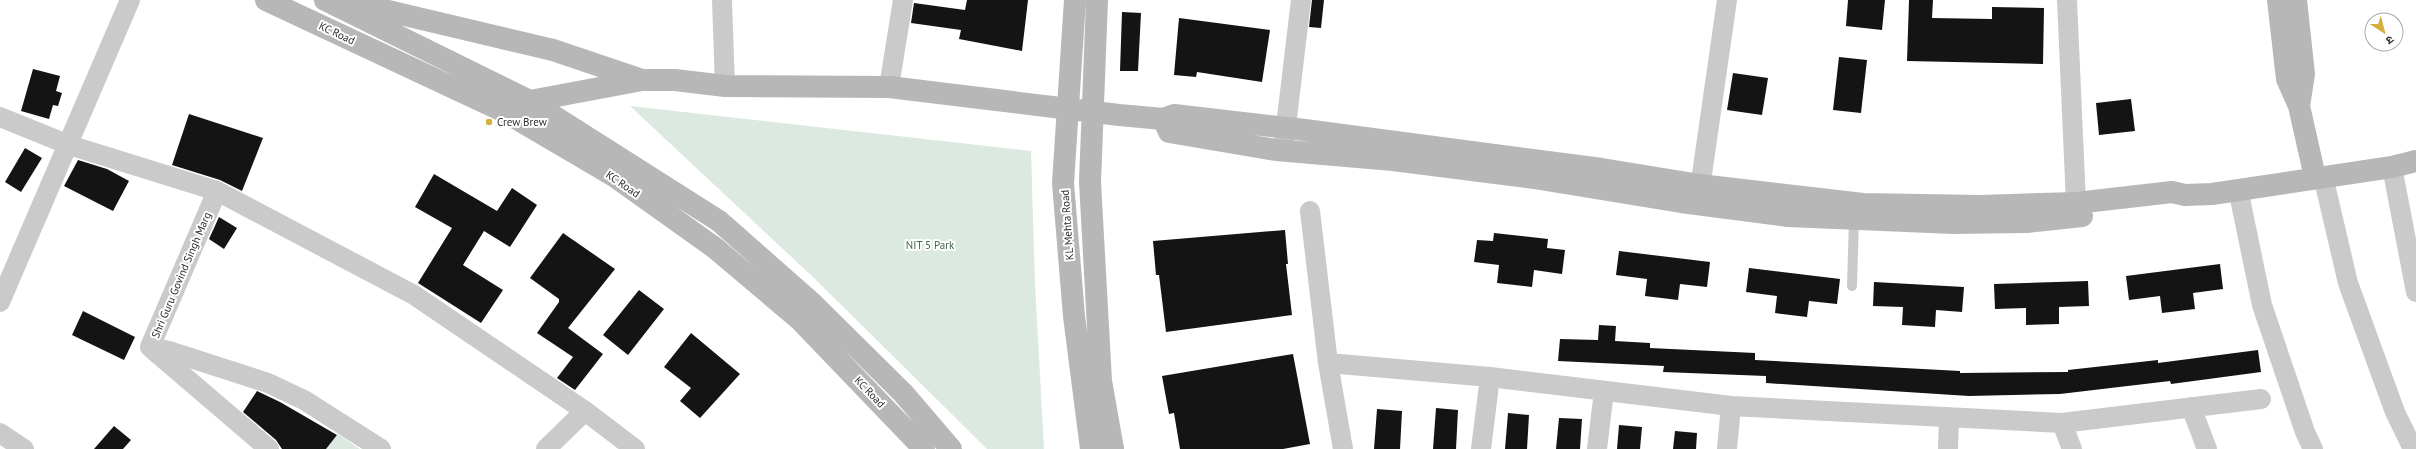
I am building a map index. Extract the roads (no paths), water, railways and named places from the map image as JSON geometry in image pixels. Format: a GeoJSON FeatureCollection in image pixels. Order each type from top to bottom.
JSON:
{"type":"FeatureCollection","features":[{"type":"Feature","properties":{"kind":"street"},"geometry":{"type":"LineString","coordinates":[[0,302],[69,145],[130,0]]}},
{"type":"Feature","properties":{"kind":"street","name":"KC Road"},"geometry":{"type":"LineString","coordinates":[[266,0],[505,112],[614,176],[715,248],[799,319],[924,449]]}},
{"type":"Feature","properties":{"kind":"street"},"geometry":{"type":"LineString","coordinates":[[325,0],[530,101],[719,221],[820,311],[903,393],[951,449]]}},
{"type":"Feature","properties":{"kind":"street"},"geometry":{"type":"LineString","coordinates":[[343,0],[553,50],[642,80]]}},
{"type":"Feature","properties":{"kind":"street"},"geometry":{"type":"LineString","coordinates":[[722,0],[725,86]]}},
{"type":"Feature","properties":{"kind":"street"},"geometry":{"type":"LineString","coordinates":[[889,87],[903,0]]}},
{"type":"Feature","properties":{"kind":"street","name":"KL Mehta Road"},"geometry":{"type":"LineString","coordinates":[[1075,0],[1064,183],[1074,316],[1091,449]]}},
{"type":"Feature","properties":{"kind":"street"},"geometry":{"type":"LineString","coordinates":[[1097,0],[1090,182],[1100,373],[1113,449]]}},
{"type":"Feature","properties":{"kind":"street"},"geometry":{"type":"LineString","coordinates":[[1283,150],[1301,0]]}},
{"type":"Feature","properties":{"kind":"street"},"geometry":{"type":"LineString","coordinates":[[1699,194],[1727,0]]}},
{"type":"Feature","properties":{"kind":"street"},"geometry":{"type":"LineString","coordinates":[[2067,0],[2076,203]]}},
{"type":"Feature","properties":{"kind":"street"},"geometry":{"type":"LineString","coordinates":[[2278,0],[2287,79],[2299,106],[2348,284],[2395,412],[2413,449]]}},
{"type":"Feature","properties":{"kind":"street"},"geometry":{"type":"LineString","coordinates":[[2296,0],[2304,74],[2299,106]]}},
{"type":"Feature","properties":{"kind":"street"},"geometry":{"type":"LineString","coordinates":[[505,112],[530,101],[642,80],[674,80],[725,86],[889,87],[1092,112],[1163,119],[1174,115],[1602,169],[1788,216],[1953,223],[2027,222],[2103,207]]}},
{"type":"Feature","properties":{"kind":"street"},"geometry":{"type":"LineString","coordinates":[[0,117],[69,145],[216,191],[414,295],[585,411],[635,449]]}},
{"type":"Feature","properties":{"kind":"street"},"geometry":{"type":"LineString","coordinates":[[1163,119],[1169,132],[1283,150],[1393,160],[1534,178],[1699,194],[1863,204],[1980,206],[2076,203],[2103,207],[2171,206],[2185,196],[2319,176],[2392,167],[2416,161]]}},
{"type":"Feature","properties":{"kind":"street"},"geometry":{"type":"LineString","coordinates":[[2392,167],[2416,292]]}},
{"type":"Feature","properties":{"kind":"street"},"geometry":{"type":"LineString","coordinates":[[2238,189],[2262,305],[2305,432],[2313,449]]}},
{"type":"Feature","properties":{"kind":"street","name":"Shri Guru Govind Singh Marg"},"geometry":{"type":"LineString","coordinates":[[216,191],[150,347],[269,449]]}},
{"type":"Feature","properties":{"kind":"street"},"geometry":{"type":"LineString","coordinates":[[1310,211],[1328,363],[1343,449]]}},
{"type":"Feature","properties":{"kind":"street"},"geometry":{"type":"LineString","coordinates":[[150,347],[170,351],[268,383],[304,400],[381,449]]}},
{"type":"Feature","properties":{"kind":"street"},"geometry":{"type":"LineString","coordinates":[[1328,363],[1490,377],[1731,406],[2062,423],[2261,399]]}},
{"type":"Feature","properties":{"kind":"street"},"geometry":{"type":"LineString","coordinates":[[1481,449],[1490,377]]}},
{"type":"Feature","properties":{"kind":"street"},"geometry":{"type":"LineString","coordinates":[[1597,449],[1604,391]]}},
{"type":"Feature","properties":{"kind":"street"},"geometry":{"type":"LineString","coordinates":[[1727,449],[1731,406]]}},
{"type":"Feature","properties":{"kind":"street"},"geometry":{"type":"LineString","coordinates":[[2191,407],[2207,449]]}},
{"type":"Feature","properties":{"kind":"street"},"geometry":{"type":"LineString","coordinates":[[546,449],[585,411]]}},
{"type":"Feature","properties":{"kind":"street"},"geometry":{"type":"LineString","coordinates":[[1948,449],[1949,417]]}},
{"type":"Feature","properties":{"kind":"street"},"geometry":{"type":"LineString","coordinates":[[2062,423],[2072,449]]}},
{"type":"Feature","properties":{"kind":"street"},"geometry":{"type":"LineString","coordinates":[[0,433],[24,449]]}},
{"type":"Feature","properties":{"kind":"lane"},"geometry":{"type":"LineString","coordinates":[[1852,286],[1854,219]]}},
{"type":"Feature","properties":{"kind":"place","name":"Crew Brew"},"geometry":{"type":"Point","coordinates":[489,122]}},
{"type":"Feature","properties":{"kind":"park label","name":"NIT 5 Park"},"geometry":{"type":"Point","coordinates":[930,245]}}]}
